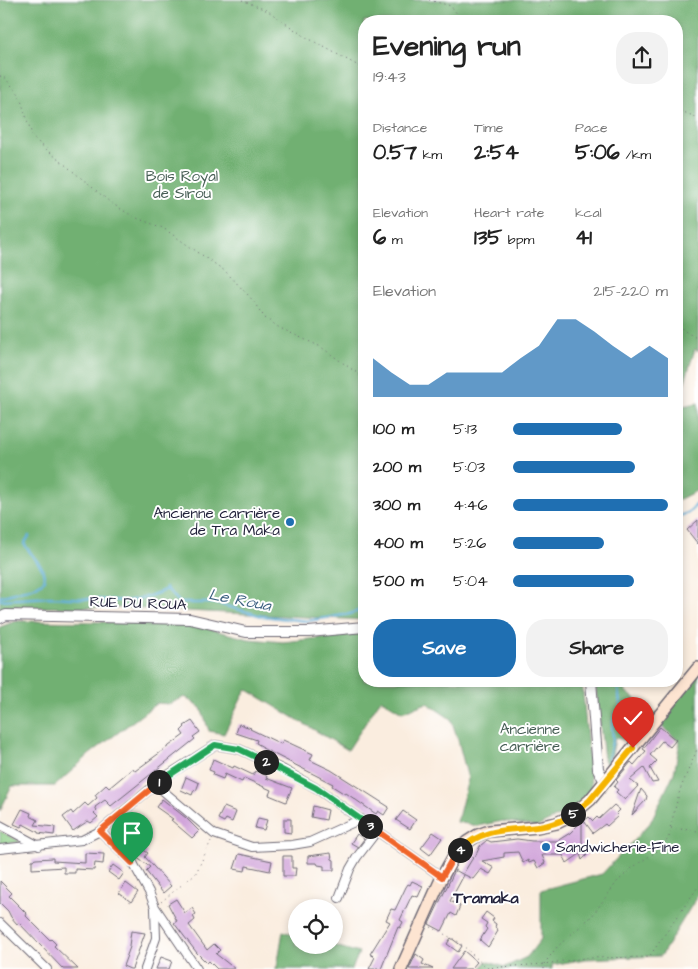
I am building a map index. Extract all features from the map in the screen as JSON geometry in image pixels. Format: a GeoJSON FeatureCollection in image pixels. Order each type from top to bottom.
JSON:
{"type":"FeatureCollection","features":[{"type":"Feature","properties":{"kind":"main road"},"geometry":{"type":"LineString","coordinates":[[683,686],[698,668]]}},
{"type":"Feature","properties":{"kind":"main road"},"geometry":{"type":"LineString","coordinates":[[401,969],[442,877],[455,854],[467,842],[490,831],[537,828],[557,823],[571,816],[590,800],[682,687]]}},
{"type":"Feature","properties":{"kind":"street","name":"RUE DU ROUA"},"geometry":{"type":"LineString","coordinates":[[0,618],[6,615],[190,619],[246,632],[309,632],[358,628]]}},
{"type":"Feature","properties":{"kind":"street"},"geometry":{"type":"LineString","coordinates":[[591,687],[598,769],[605,782]]}},
{"type":"Feature","properties":{"kind":"street"},"geometry":{"type":"LineString","coordinates":[[0,849],[82,840],[100,831],[155,784],[215,745],[239,749],[284,770],[316,788],[442,877]]}},
{"type":"Feature","properties":{"kind":"street"},"geometry":{"type":"LineString","coordinates":[[155,784],[214,834],[252,846],[292,845],[310,842],[361,820]]}},
{"type":"Feature","properties":{"kind":"street"},"geometry":{"type":"LineString","coordinates":[[0,825],[39,846]]}},
{"type":"Feature","properties":{"kind":"street"},"geometry":{"type":"LineString","coordinates":[[100,831],[132,863],[150,892],[155,907],[197,969]]}},
{"type":"Feature","properties":{"kind":"street"},"geometry":{"type":"LineString","coordinates":[[339,898],[350,869],[377,831]]}},
{"type":"Feature","properties":{"kind":"street"},"geometry":{"type":"LineString","coordinates":[[145,969],[156,938],[155,907]]}},
{"type":"Feature","properties":{"kind":"street"},"geometry":{"type":"LineString","coordinates":[[0,923],[47,969]]}},
{"type":"Feature","properties":{"kind":"path"},"geometry":{"type":"LineString","coordinates":[[242,0],[268,11],[304,36],[358,65]]}},
{"type":"Feature","properties":{"kind":"path"},"geometry":{"type":"LineString","coordinates":[[430,0],[451,6],[458,15]]}},
{"type":"Feature","properties":{"kind":"path"},"geometry":{"type":"LineString","coordinates":[[549,15],[551,0]]}},
{"type":"Feature","properties":{"kind":"path"},"geometry":{"type":"LineString","coordinates":[[0,76],[4,77],[20,94],[32,138],[111,203],[134,217],[163,228],[225,271],[250,297],[265,318],[280,328],[321,347],[358,374]]}},
{"type":"Feature","properties":{"kind":"path"},"geometry":{"type":"LineString","coordinates":[[683,112],[698,118]]}},
{"type":"Feature","properties":{"kind":"path"},"geometry":{"type":"LineString","coordinates":[[683,330],[698,339]]}},
{"type":"Feature","properties":{"kind":"path"},"geometry":{"type":"LineString","coordinates":[[544,969],[544,964],[557,947],[592,916],[617,882],[633,867],[662,848],[669,836],[680,790],[698,748]]}},
{"type":"Feature","properties":{"kind":"path"},"geometry":{"type":"LineString","coordinates":[[670,828],[698,831]]}},
{"type":"Feature","properties":{"kind":"path"},"geometry":{"type":"LineString","coordinates":[[155,907],[196,873],[214,834]]}},
{"type":"Feature","properties":{"kind":"path"},"geometry":{"type":"LineString","coordinates":[[422,921],[459,942],[487,968],[544,964],[584,958],[649,957],[698,887]]}},
{"type":"Feature","properties":{"kind":"green space","name":"Bois Royal de Sirou"},"geometry":{"type":"Polygon","coordinates":[[[0,0],[698,0],[698,351],[695,349],[683,388],[683,15],[358,15],[358,620],[128,608],[15,607],[0,613],[0,0]]]}},
{"type":"Feature","properties":{"kind":"green space","name":"Bois Royal de Sirou"},"geometry":{"type":"Polygon","coordinates":[[[698,403],[698,490],[683,498],[683,406],[698,403]]]}},
{"type":"Feature","properties":{"kind":"green space","name":"Ancienne carrière"},"geometry":{"type":"Polygon","coordinates":[[[16,621],[185,623],[249,639],[283,642],[358,634],[358,687],[583,687],[591,784],[590,800],[537,827],[503,821],[477,826],[457,822],[468,779],[451,719],[427,703],[402,712],[381,699],[348,750],[246,689],[224,734],[209,731],[201,708],[185,697],[169,704],[157,703],[90,754],[55,786],[12,786],[0,811],[0,627],[16,621]]]}},
{"type":"Feature","properties":{"kind":"green space"},"geometry":{"type":"Polygon","coordinates":[[[698,668],[698,895],[661,956],[585,959],[552,965],[552,969],[481,969],[486,961],[505,967],[527,957],[541,939],[541,890],[602,874],[650,823],[674,773],[680,742],[655,721],[633,748],[622,739],[615,738],[612,754],[607,765],[604,759],[596,687],[625,687],[626,692],[659,716],[698,668]]]}},
{"type":"Feature","properties":{"kind":"green space"},"geometry":{"type":"Polygon","coordinates":[[[0,831],[21,842],[0,844],[0,831]]]}},
{"type":"Feature","properties":{"kind":"green space"},"geometry":{"type":"Polygon","coordinates":[[[283,931],[288,933],[288,954],[343,954],[343,948],[359,953],[352,969],[274,969],[277,967],[283,931]]]}},
{"type":"Feature","properties":{"kind":"building"},"geometry":{"type":"Polygon","coordinates":[[[698,520],[698,544],[687,530],[698,520]]]}},
{"type":"Feature","properties":{"kind":"building"},"geometry":{"type":"Polygon","coordinates":[[[192,721],[200,732],[193,737],[195,739],[111,806],[105,800],[95,807],[97,810],[94,813],[98,817],[91,823],[88,821],[73,831],[63,817],[71,811],[73,814],[85,803],[88,806],[97,798],[95,795],[106,785],[109,788],[133,768],[135,771],[184,735],[181,731],[184,726],[192,721]]]}},
{"type":"Feature","properties":{"kind":"building"},"geometry":{"type":"Polygon","coordinates":[[[239,724],[251,728],[281,744],[283,740],[313,754],[310,760],[331,770],[389,807],[384,815],[378,811],[376,814],[346,793],[332,786],[333,784],[262,748],[256,743],[257,740],[236,733],[239,724]]]}},
{"type":"Feature","properties":{"kind":"building"},"geometry":{"type":"Polygon","coordinates":[[[660,727],[676,740],[670,747],[662,741],[650,755],[657,761],[650,768],[658,782],[652,783],[644,768],[630,780],[638,786],[625,800],[616,792],[618,790],[614,787],[618,782],[616,780],[631,762],[634,765],[646,751],[643,749],[660,727]]]}},
{"type":"Feature","properties":{"kind":"building"},"geometry":{"type":"Polygon","coordinates":[[[213,759],[253,775],[255,771],[267,776],[266,778],[292,788],[286,802],[269,795],[271,790],[244,778],[242,782],[225,774],[223,779],[213,775],[214,772],[209,770],[213,759]]]}},
{"type":"Feature","properties":{"kind":"building"},"geometry":{"type":"Polygon","coordinates":[[[186,777],[199,783],[192,795],[181,790],[186,777]]]}},
{"type":"Feature","properties":{"kind":"building"},"geometry":{"type":"Polygon","coordinates":[[[641,789],[647,796],[646,800],[632,815],[641,789]]]}},
{"type":"Feature","properties":{"kind":"building"},"geometry":{"type":"Polygon","coordinates":[[[162,799],[199,831],[192,838],[171,820],[173,819],[156,807],[162,799]]]}},
{"type":"Feature","properties":{"kind":"building"},"geometry":{"type":"Polygon","coordinates":[[[614,805],[620,810],[616,814],[618,816],[607,826],[605,824],[593,833],[584,821],[589,817],[593,821],[597,817],[599,819],[614,805]]]}},
{"type":"Feature","properties":{"kind":"building"},"geometry":{"type":"Polygon","coordinates":[[[313,806],[328,810],[326,820],[311,817],[313,806]]]}},
{"type":"Feature","properties":{"kind":"building"},"geometry":{"type":"Polygon","coordinates":[[[224,807],[236,812],[232,822],[226,819],[224,822],[218,819],[224,807]]]}},
{"type":"Feature","properties":{"kind":"building"},"geometry":{"type":"Polygon","coordinates":[[[22,809],[31,813],[30,816],[38,820],[35,825],[55,827],[54,835],[38,833],[23,824],[21,827],[14,824],[22,809]]]}},
{"type":"Feature","properties":{"kind":"building"},"geometry":{"type":"Polygon","coordinates":[[[403,811],[416,820],[410,829],[396,820],[403,811]]]}},
{"type":"Feature","properties":{"kind":"building"},"geometry":{"type":"Polygon","coordinates":[[[258,818],[267,820],[264,830],[255,828],[258,818]]]}},
{"type":"Feature","properties":{"kind":"building"},"geometry":{"type":"Polygon","coordinates":[[[284,819],[291,819],[291,833],[284,832],[284,819]]]}},
{"type":"Feature","properties":{"kind":"building"},"geometry":{"type":"Polygon","coordinates":[[[582,821],[582,843],[587,855],[582,860],[580,854],[567,863],[563,855],[542,855],[545,863],[538,868],[534,861],[529,863],[528,860],[523,863],[518,852],[504,853],[504,857],[482,861],[494,868],[490,874],[481,869],[473,879],[463,874],[480,846],[487,840],[491,842],[517,839],[557,841],[570,833],[582,821]]]}},
{"type":"Feature","properties":{"kind":"building"},"geometry":{"type":"Polygon","coordinates":[[[433,832],[442,838],[430,855],[421,848],[433,832]]]}},
{"type":"Feature","properties":{"kind":"building"},"geometry":{"type":"Polygon","coordinates":[[[357,834],[364,839],[358,847],[351,843],[357,834]]]}},
{"type":"Feature","properties":{"kind":"building"},"geometry":{"type":"Polygon","coordinates":[[[139,847],[148,853],[145,857],[171,886],[163,893],[146,871],[150,867],[133,855],[139,847]]]}},
{"type":"Feature","properties":{"kind":"building"},"geometry":{"type":"Polygon","coordinates":[[[85,853],[104,854],[103,864],[95,863],[94,870],[75,869],[75,873],[64,873],[64,867],[32,869],[32,860],[36,859],[53,858],[53,861],[85,863],[85,853]]]}},
{"type":"Feature","properties":{"kind":"building"},"geometry":{"type":"Polygon","coordinates":[[[331,853],[334,860],[334,870],[324,870],[324,866],[317,863],[308,863],[308,856],[331,853]]]}},
{"type":"Feature","properties":{"kind":"building"},"geometry":{"type":"Polygon","coordinates":[[[239,854],[272,861],[270,871],[246,866],[245,871],[234,869],[239,854]]]}},
{"type":"Feature","properties":{"kind":"building"},"geometry":{"type":"Polygon","coordinates":[[[283,856],[292,856],[292,868],[296,868],[295,876],[283,876],[283,856]]]}},
{"type":"Feature","properties":{"kind":"building"},"geometry":{"type":"Polygon","coordinates":[[[113,865],[124,873],[119,880],[108,872],[113,865]]]}},
{"type":"Feature","properties":{"kind":"building"},"geometry":{"type":"Polygon","coordinates":[[[455,870],[464,875],[450,901],[460,906],[456,916],[451,913],[442,931],[429,924],[455,870]]]}},
{"type":"Feature","properties":{"kind":"building"},"geometry":{"type":"Polygon","coordinates":[[[0,881],[12,893],[9,896],[27,914],[26,916],[56,944],[54,946],[78,969],[63,969],[19,923],[17,924],[0,903],[0,881]]]}},
{"type":"Feature","properties":{"kind":"building"},"geometry":{"type":"Polygon","coordinates":[[[412,881],[423,886],[418,897],[412,895],[400,920],[403,922],[400,928],[398,927],[381,969],[369,969],[375,957],[370,954],[390,922],[386,920],[391,909],[395,910],[406,887],[412,881]]]}},
{"type":"Feature","properties":{"kind":"building"},"geometry":{"type":"Polygon","coordinates":[[[126,883],[138,892],[131,902],[119,893],[126,883]]]}},
{"type":"Feature","properties":{"kind":"building"},"geometry":{"type":"Polygon","coordinates":[[[176,899],[185,913],[192,908],[196,914],[193,916],[195,920],[189,925],[207,950],[214,944],[220,950],[216,954],[235,969],[217,969],[209,961],[207,963],[197,953],[174,923],[177,921],[168,904],[176,899]]]}},
{"type":"Feature","properties":{"kind":"building"},"geometry":{"type":"Polygon","coordinates":[[[486,912],[494,918],[492,921],[496,924],[495,927],[498,931],[488,947],[480,940],[487,929],[485,927],[487,923],[481,919],[486,912]]]}},
{"type":"Feature","properties":{"kind":"building"},"geometry":{"type":"Polygon","coordinates":[[[131,931],[145,933],[132,969],[130,969],[123,966],[130,947],[131,931]]]}},
{"type":"Feature","properties":{"kind":"building"},"geometry":{"type":"Polygon","coordinates":[[[451,938],[462,946],[458,952],[447,944],[451,938]]]}},
{"type":"Feature","properties":{"kind":"building"},"geometry":{"type":"Polygon","coordinates":[[[464,951],[477,962],[471,969],[451,969],[464,951]]]}},
{"type":"Feature","properties":{"kind":"building"},"geometry":{"type":"Polygon","coordinates":[[[416,954],[424,960],[422,964],[433,969],[409,969],[416,954]]]}},
{"type":"Feature","properties":{"kind":"building"},"geometry":{"type":"Polygon","coordinates":[[[161,957],[172,961],[169,969],[156,969],[161,957]]]}},
{"type":"Feature","properties":{"kind":"waterway"},"geometry":{"type":"LineString","coordinates":[[683,515],[688,513],[698,503]]}},
{"type":"Feature","properties":{"kind":"waterway"},"geometry":{"type":"LineString","coordinates":[[0,597],[35,587],[45,580],[42,568],[24,544],[29,536]]}},
{"type":"Feature","properties":{"kind":"waterway","name":"Le Roua"},"geometry":{"type":"LineString","coordinates":[[0,600],[51,597],[127,601],[147,597],[166,588],[180,603],[215,603],[262,616],[307,621],[358,611]]}},
{"type":"Feature","properties":{"kind":"waterway"},"geometry":{"type":"LineString","coordinates":[[608,760],[613,738],[612,726],[615,714],[621,711],[618,687]]}},
{"type":"Feature","properties":{"kind":"place","name":"Ancienne carrière de Tra Maka"},"geometry":{"type":"Point","coordinates":[290,522]}},
{"type":"Feature","properties":{"kind":"place","name":"Sandwicherie-Fine"},"geometry":{"type":"Point","coordinates":[546,847]}},
{"type":"Feature","properties":{"kind":"district","name":"Tramaka"},"geometry":{"type":"Point","coordinates":[486,897]}},
{"type":"Feature","properties":{"kind":"route"},"geometry":{"type":"LineString","coordinates":[[132,863],[100,831],[162,779],[215,745],[239,749],[284,770],[316,788],[442,877],[455,854],[467,842],[478,836],[490,831],[537,828],[557,823],[571,816],[590,800],[633,748]]}}]}
